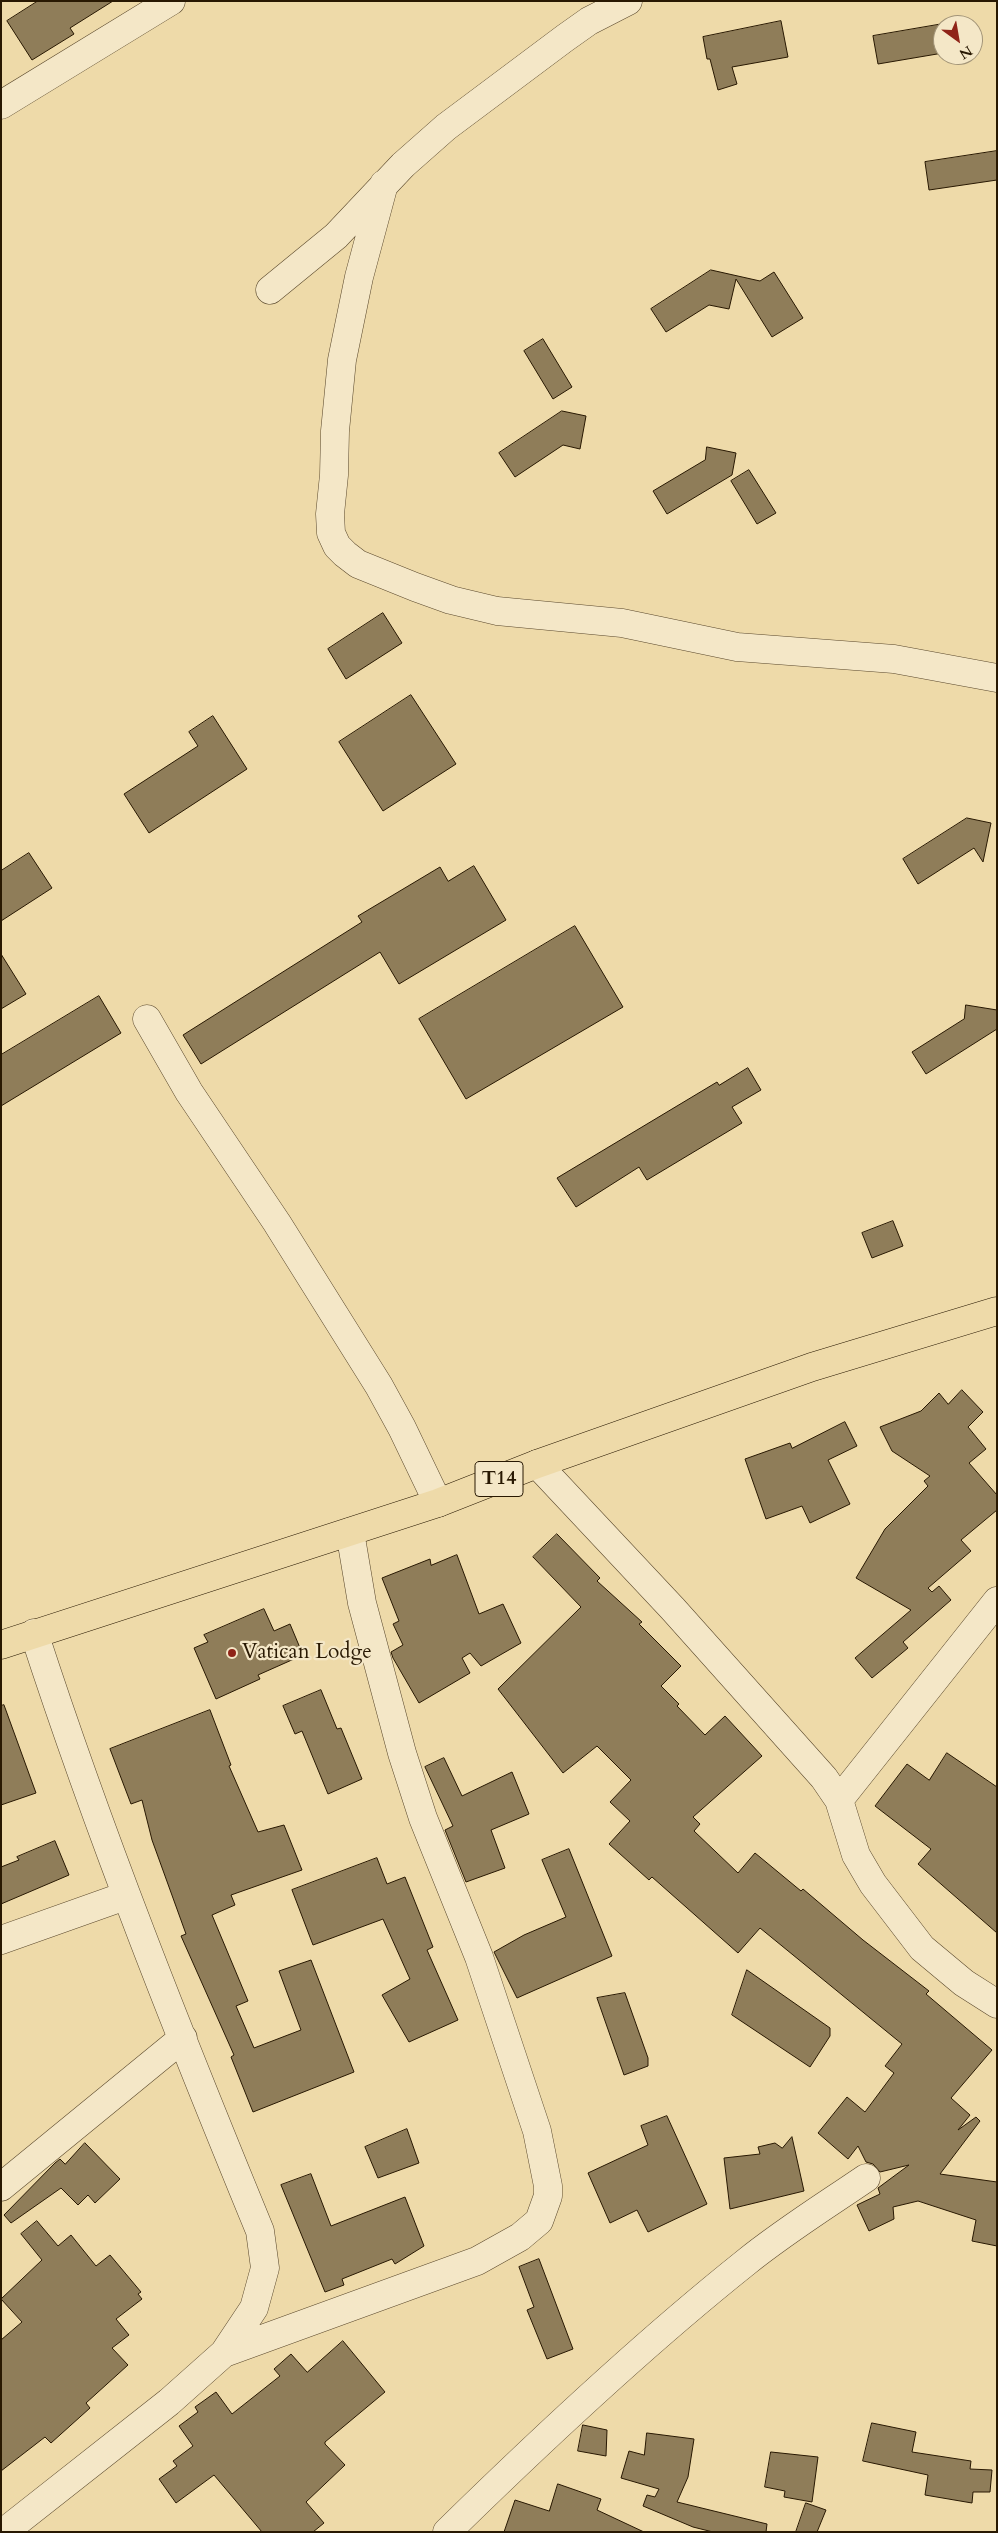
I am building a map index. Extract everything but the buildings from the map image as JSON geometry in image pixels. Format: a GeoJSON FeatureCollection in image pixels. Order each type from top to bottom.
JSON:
{"type":"FeatureCollection","features":[{"type":"Feature","properties":{"kind":"highway","name":"T14"},"geometry":{"type":"LineString","coordinates":[[1,1645],[438,1503],[537,1464],[812,1366],[997,1311]]}},
{"type":"Feature","properties":{"kind":"street"},"geometry":{"type":"LineString","coordinates":[[1,105],[171,1]]}},
{"type":"Feature","properties":{"kind":"street"},"geometry":{"type":"LineString","coordinates":[[270,290],[336,236],[384,184],[458,116],[590,21],[628,1]]}},
{"type":"Feature","properties":{"kind":"street"},"geometry":{"type":"LineString","coordinates":[[384,184],[361,269],[341,369],[330,514],[331,533],[337,546],[345,554],[358,564],[415,587],[451,600],[497,610],[622,623],[738,647],[894,660],[997,678]]}},
{"type":"Feature","properties":{"kind":"street"},"geometry":{"type":"LineString","coordinates":[[147,1019],[189,1092],[277,1223],[379,1386],[402,1428],[438,1503]]}},
{"type":"Feature","properties":{"kind":"street"},"geometry":{"type":"LineString","coordinates":[[537,1464],[680,1617],[824,1778],[839,1800],[856,1856],[873,1884],[922,1948],[964,1983],[997,2004]]}},
{"type":"Feature","properties":{"kind":"street"},"geometry":{"type":"LineString","coordinates":[[224,2353],[477,2261],[520,2237],[539,2221],[548,2196],[548,2186],[537,2131],[479,1957],[423,1818],[402,1753],[362,1603],[350,1532]]}},
{"type":"Feature","properties":{"kind":"street"},"geometry":{"type":"LineString","coordinates":[[839,1800],[997,1601]]}},
{"type":"Feature","properties":{"kind":"street"},"geometry":{"type":"LineString","coordinates":[[8,2531],[169,2402],[224,2353],[254,2308],[265,2268],[260,2231],[125,1896],[63,1724],[34,1633]]}},
{"type":"Feature","properties":{"kind":"street"},"geometry":{"type":"LineString","coordinates":[[1,1940],[125,1896]]}},
{"type":"Feature","properties":{"kind":"street"},"geometry":{"type":"LineString","coordinates":[[1,2187],[183,2038]]}},
{"type":"Feature","properties":{"kind":"street"},"geometry":{"type":"LineString","coordinates":[[447,2532],[556,2428],[712,2290],[785,2232],[866,2178]]}},
{"type":"Feature","properties":{"kind":"place","name":"Vatican Lodge"},"geometry":{"type":"Point","coordinates":[232,1653]}}]}
